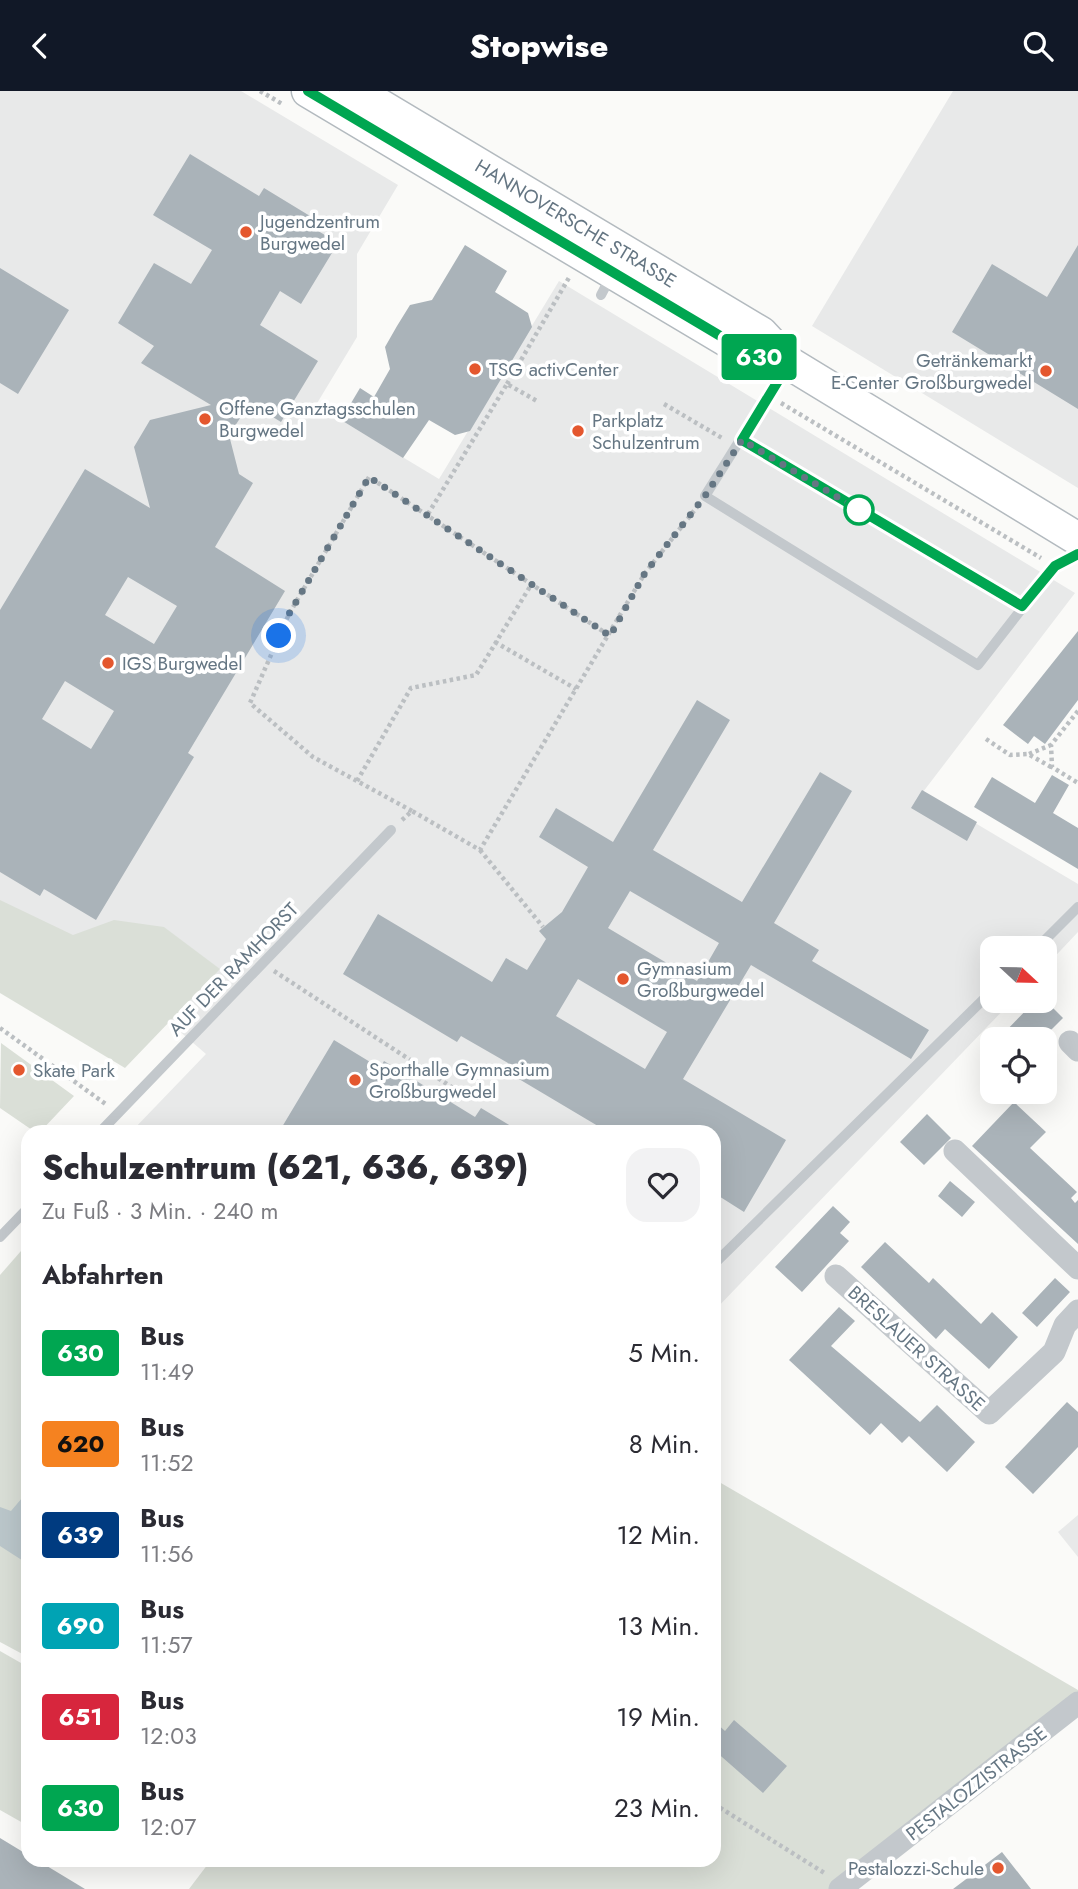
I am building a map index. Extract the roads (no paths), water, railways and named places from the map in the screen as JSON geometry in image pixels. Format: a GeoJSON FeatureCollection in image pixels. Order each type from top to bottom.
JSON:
{"type":"FeatureCollection","features":[{"type":"Feature","properties":{"kind":"main road","name":"HANNOVERSCHE STRASSE"},"geometry":{"type":"LineString","coordinates":[[308,91],[613,272],[761,333],[789,363],[1078,539]]}},
{"type":"Feature","properties":{"kind":"main road","name":"HANNOVERSCHE STRASSE"},"geometry":{"type":"LineString","coordinates":[[356,91],[613,272]]}},
{"type":"Feature","properties":{"kind":"street"},"geometry":{"type":"LineString","coordinates":[[955,1151],[1078,1268]]}},
{"type":"Feature","properties":{"kind":"street","name":"BRESLAUER STRASSE"},"geometry":{"type":"LineString","coordinates":[[836,1276],[989,1413],[1054,1352],[1065,1325],[1078,1311]]}},
{"type":"Feature","properties":{"kind":"street","name":"PESTALOZZISTRASSE"},"geometry":{"type":"LineString","coordinates":[[842,1887],[1078,1703]]}},
{"type":"Feature","properties":{"kind":"lane"},"geometry":{"type":"LineString","coordinates":[[789,363],[705,496],[978,666],[1055,566],[1078,554]]}},
{"type":"Feature","properties":{"kind":"lane"},"geometry":{"type":"LineString","coordinates":[[740,444],[1022,606]]}},
{"type":"Feature","properties":{"kind":"lane","name":"AUF DER RAMHORST"},"geometry":{"type":"LineString","coordinates":[[107,1125],[391,830]]}},
{"type":"Feature","properties":{"kind":"lane"},"geometry":{"type":"LineString","coordinates":[[1049,936],[1078,907]]}},
{"type":"Feature","properties":{"kind":"lane"},"geometry":{"type":"LineString","coordinates":[[721,1257],[980,1003]]}},
{"type":"Feature","properties":{"kind":"lane"},"geometry":{"type":"LineString","coordinates":[[0,1237],[21,1215]]}},
{"type":"Feature","properties":{"kind":"place","name":"Jugendzentrum Burgwedel"},"geometry":{"type":"Point","coordinates":[246,232]}},
{"type":"Feature","properties":{"kind":"place","name":"TSG activCenter"},"geometry":{"type":"Point","coordinates":[475,369]}},
{"type":"Feature","properties":{"kind":"place","name":"Getränkemarkt E-Center Großburgwedel"},"geometry":{"type":"Point","coordinates":[1046,371]}},
{"type":"Feature","properties":{"kind":"place","name":"Offene Ganztagsschulen Burgwedel"},"geometry":{"type":"Point","coordinates":[205,419]}},
{"type":"Feature","properties":{"kind":"place","name":"Parkplatz Schulzentrum"},"geometry":{"type":"Point","coordinates":[578,431]}},
{"type":"Feature","properties":{"kind":"place","name":"IGS Burgwedel"},"geometry":{"type":"Point","coordinates":[108,663]}},
{"type":"Feature","properties":{"kind":"place","name":"Gymnasium Großburgwedel"},"geometry":{"type":"Point","coordinates":[623,979]}},
{"type":"Feature","properties":{"kind":"place","name":"Skate Park"},"geometry":{"type":"Point","coordinates":[19,1070]}},
{"type":"Feature","properties":{"kind":"place","name":"Sporthalle Gymnasium Großburgwedel"},"geometry":{"type":"Point","coordinates":[355,1080]}},
{"type":"Feature","properties":{"kind":"place","name":"Pestalozzi-Schule"},"geometry":{"type":"Point","coordinates":[998,1868]}}]}
